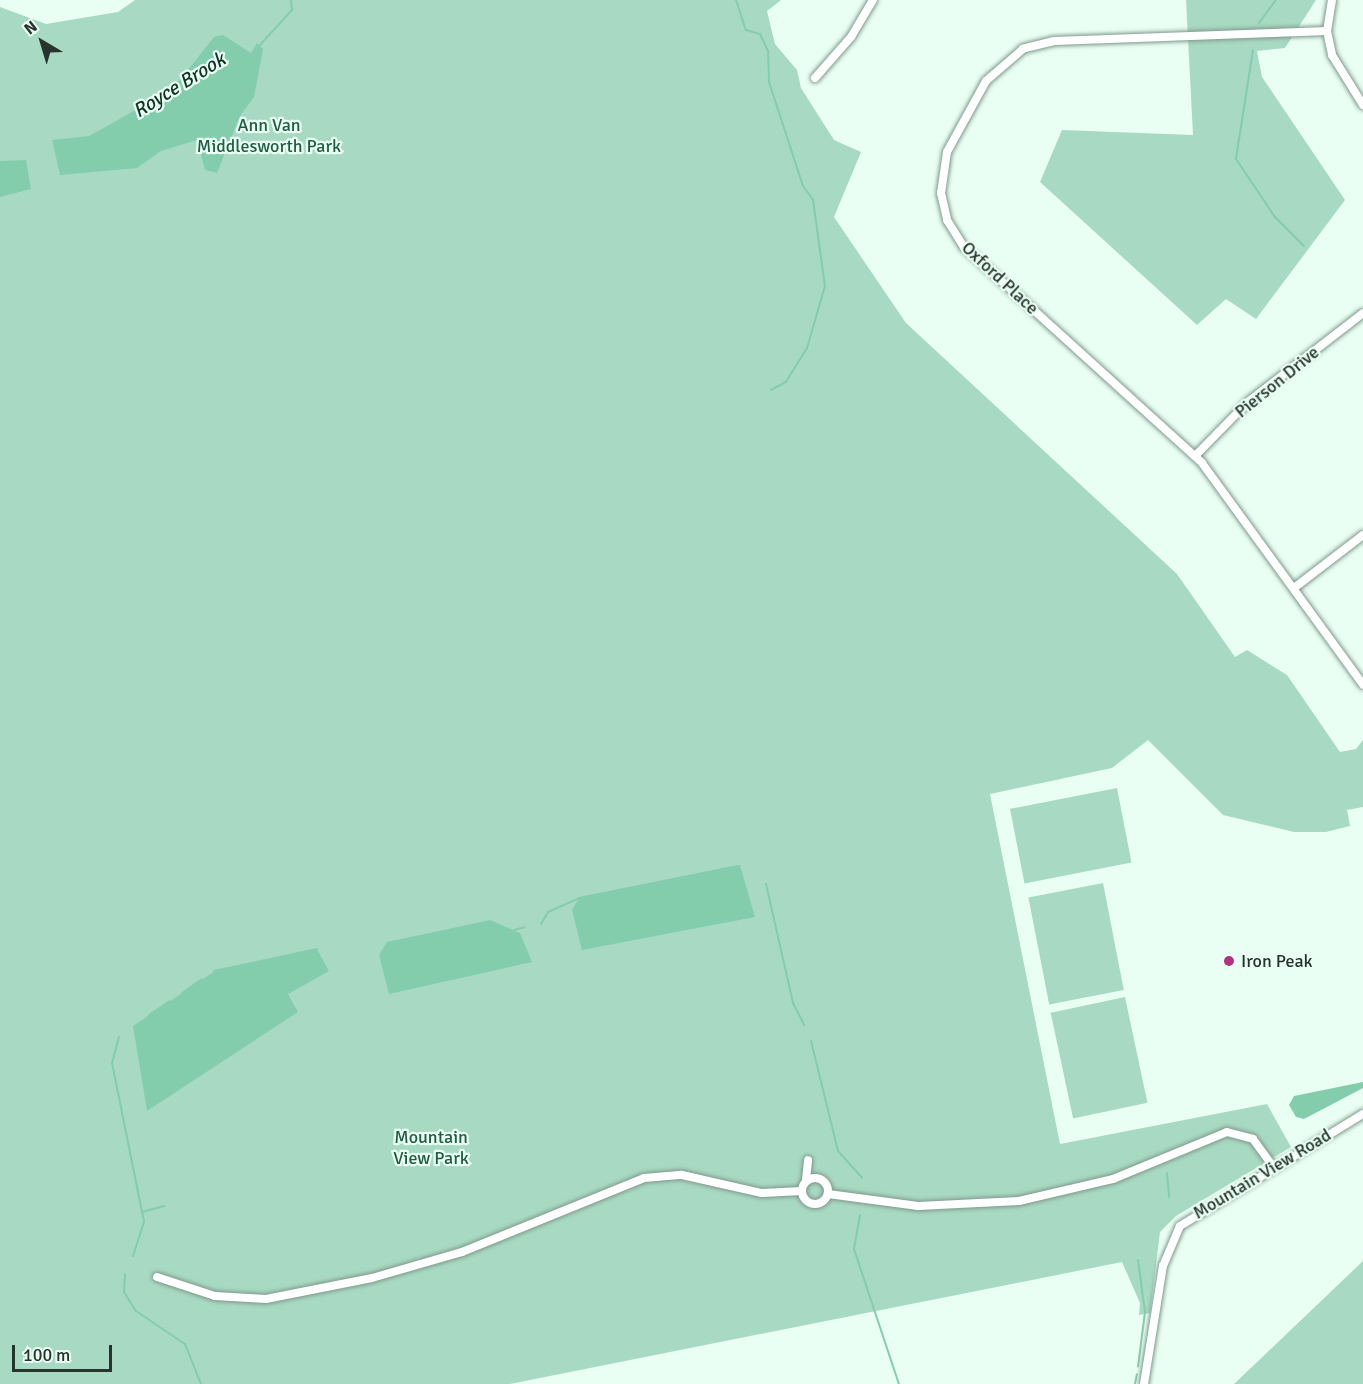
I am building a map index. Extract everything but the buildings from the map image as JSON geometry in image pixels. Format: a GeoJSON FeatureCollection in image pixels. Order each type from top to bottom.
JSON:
{"type":"FeatureCollection","features":[{"type":"Feature","properties":{"kind":"street"},"geometry":{"type":"LineString","coordinates":[[815,78],[851,38],[873,0]]}},
{"type":"Feature","properties":{"kind":"street"},"geometry":{"type":"LineString","coordinates":[[1332,0],[1327,31],[1335,65],[1363,105]]}},
{"type":"Feature","properties":{"kind":"street","name":"Oxford Place"},"geometry":{"type":"LineString","coordinates":[[1327,31],[1034,45],[1010,57],[986,81],[943,163],[944,212],[964,247],[1196,456],[1363,685]]}},
{"type":"Feature","properties":{"kind":"street","name":"Pierson Drive"},"geometry":{"type":"LineString","coordinates":[[1196,456],[1258,394],[1363,313]]}},
{"type":"Feature","properties":{"kind":"street"},"geometry":{"type":"LineString","coordinates":[[1294,588],[1363,535]]}},
{"type":"Feature","properties":{"kind":"street","name":"Mountain View Road"},"geometry":{"type":"LineString","coordinates":[[1144,1384],[1172,1237],[1192,1215],[1363,1114]]}},
{"type":"Feature","properties":{"kind":"street"},"geometry":{"type":"LineString","coordinates":[[802,1191],[813,1204],[828,1194],[918,1206],[1019,1201],[1113,1179],[1227,1132],[1252,1138],[1274,1167]]}},
{"type":"Feature","properties":{"kind":"street"},"geometry":{"type":"LineString","coordinates":[[802,1191],[806,1180],[808,1160],[817,1177],[826,1183],[828,1194]]}},
{"type":"Feature","properties":{"kind":"street"},"geometry":{"type":"LineString","coordinates":[[157,1277],[215,1296],[266,1299],[361,1281],[462,1252],[644,1178],[682,1175],[762,1193],[802,1191]]}},
{"type":"Feature","properties":{"kind":"street"},"geometry":{"type":"LineString","coordinates":[[806,1180],[817,1177]]}},
{"type":"Feature","properties":{"kind":"green space"},"geometry":{"type":"Polygon","coordinates":[[[135,0],[781,0],[767,11],[775,44],[797,70],[801,88],[834,140],[861,152],[834,217],[906,323],[1177,574],[1235,657],[1247,650],[1287,675],[1340,752],[1356,749],[1363,740],[1363,807],[1347,810],[1350,826],[1326,832],[1294,832],[1223,815],[1148,740],[1112,768],[990,794],[1060,1144],[1267,1104],[1291,1147],[1176,1216],[1160,1232],[1150,1313],[1139,1315],[1140,1303],[1122,1262],[510,1384],[0,1384],[0,7],[46,24],[118,12],[135,0]]]}},
{"type":"Feature","properties":{"kind":"green space"},"geometry":{"type":"Polygon","coordinates":[[[1186,0],[1316,0],[1285,48],[1257,51],[1262,77],[1345,200],[1256,319],[1226,299],[1197,325],[1040,182],[1062,130],[1193,135],[1186,0]]]}},
{"type":"Feature","properties":{"kind":"green space"},"geometry":{"type":"Polygon","coordinates":[[[1117,788],[1132,863],[1025,883],[1010,809],[1117,788]]]}},
{"type":"Feature","properties":{"kind":"green space"},"geometry":{"type":"Polygon","coordinates":[[[1103,883],[1124,990],[1049,1004],[1028,898],[1103,883]]]}},
{"type":"Feature","properties":{"kind":"green space"},"geometry":{"type":"Polygon","coordinates":[[[1125,997],[1147,1103],[1073,1118],[1051,1013],[1125,997]]]}},
{"type":"Feature","properties":{"kind":"green space"},"geometry":{"type":"Polygon","coordinates":[[[1363,1261],[1363,1384],[1234,1384],[1363,1261]]]}},
{"type":"Feature","properties":{"kind":"water"},"geometry":{"type":"Polygon","coordinates":[[[223,35],[251,53],[257,43],[263,49],[254,97],[240,116],[217,173],[205,170],[197,140],[161,151],[137,168],[60,175],[52,140],[89,136],[132,112],[180,80],[214,37],[223,35]]]}},
{"type":"Feature","properties":{"kind":"water"},"geometry":{"type":"Polygon","coordinates":[[[26,160],[31,189],[0,197],[0,161],[26,160]]]}},
{"type":"Feature","properties":{"kind":"water"},"geometry":{"type":"Polygon","coordinates":[[[740,865],[755,917],[582,950],[572,910],[579,898],[740,865]]]}},
{"type":"Feature","properties":{"kind":"water"},"geometry":{"type":"Polygon","coordinates":[[[490,920],[520,933],[532,962],[389,994],[379,955],[387,942],[490,920]]]}},
{"type":"Feature","properties":{"kind":"water"},"geometry":{"type":"Polygon","coordinates":[[[317,949],[329,971],[288,994],[298,1012],[147,1111],[133,1026],[215,971],[317,949]]]}},
{"type":"Feature","properties":{"kind":"water"},"geometry":{"type":"Polygon","coordinates":[[[1363,1082],[1363,1088],[1304,1119],[1296,1117],[1289,1105],[1294,1096],[1363,1082]]]}},
{"type":"Feature","properties":{"kind":"waterway","name":"Royce Brook"},"geometry":{"type":"LineString","coordinates":[[259,46],[292,10],[291,0]]}},
{"type":"Feature","properties":{"kind":"waterway"},"geometry":{"type":"LineString","coordinates":[[736,0],[746,30],[760,34],[768,51],[769,82],[803,186],[813,200],[825,286],[807,348],[786,382],[771,390]]}},
{"type":"Feature","properties":{"kind":"waterway"},"geometry":{"type":"LineString","coordinates":[[1259,23],[1276,0]]}},
{"type":"Feature","properties":{"kind":"waterway"},"geometry":{"type":"LineString","coordinates":[[1253,50],[1236,159],[1275,217],[1304,246]]}},
{"type":"Feature","properties":{"kind":"waterway"},"geometry":{"type":"LineString","coordinates":[[541,924],[548,912],[579,898],[738,866]]}},
{"type":"Feature","properties":{"kind":"waterway"},"geometry":{"type":"LineString","coordinates":[[766,884],[793,1003],[804,1025]]}},
{"type":"Feature","properties":{"kind":"waterway"},"geometry":{"type":"LineString","coordinates":[[514,930],[525,927]]}},
{"type":"Feature","properties":{"kind":"waterway"},"geometry":{"type":"LineString","coordinates":[[214,971],[317,949]]}},
{"type":"Feature","properties":{"kind":"waterway"},"geometry":{"type":"LineString","coordinates":[[182,993],[202,979]]}},
{"type":"Feature","properties":{"kind":"waterway"},"geometry":{"type":"LineString","coordinates":[[149,1015],[170,1001]]}},
{"type":"Feature","properties":{"kind":"waterway"},"geometry":{"type":"LineString","coordinates":[[119,1037],[112,1063],[144,1222],[133,1256]]}},
{"type":"Feature","properties":{"kind":"waterway"},"geometry":{"type":"LineString","coordinates":[[811,1041],[838,1151],[862,1178]]}},
{"type":"Feature","properties":{"kind":"waterway"},"geometry":{"type":"LineString","coordinates":[[1167,1173],[1169,1197]]}},
{"type":"Feature","properties":{"kind":"waterway"},"geometry":{"type":"LineString","coordinates":[[142,1212],[164,1206]]}},
{"type":"Feature","properties":{"kind":"waterway"},"geometry":{"type":"LineString","coordinates":[[860,1215],[854,1249],[899,1384]]}},
{"type":"Feature","properties":{"kind":"waterway"},"geometry":{"type":"LineString","coordinates":[[1138,1260],[1145,1312],[1138,1367]]}},
{"type":"Feature","properties":{"kind":"waterway"},"geometry":{"type":"LineString","coordinates":[[125,1274],[124,1292],[136,1311],[185,1344],[201,1384]]}},
{"type":"Feature","properties":{"kind":"waterway"},"geometry":{"type":"LineString","coordinates":[[1135,1384],[1137,1374]]}},
{"type":"Feature","properties":{"kind":"place","name":"Iron Peak"},"geometry":{"type":"Point","coordinates":[1229,961]}},
{"type":"Feature","properties":{"kind":"park label","name":"Ann Van Middlesworth Park"},"geometry":{"type":"Point","coordinates":[269,136]}},
{"type":"Feature","properties":{"kind":"park label","name":"Mountain View Park"},"geometry":{"type":"Point","coordinates":[431,1148]}}]}
